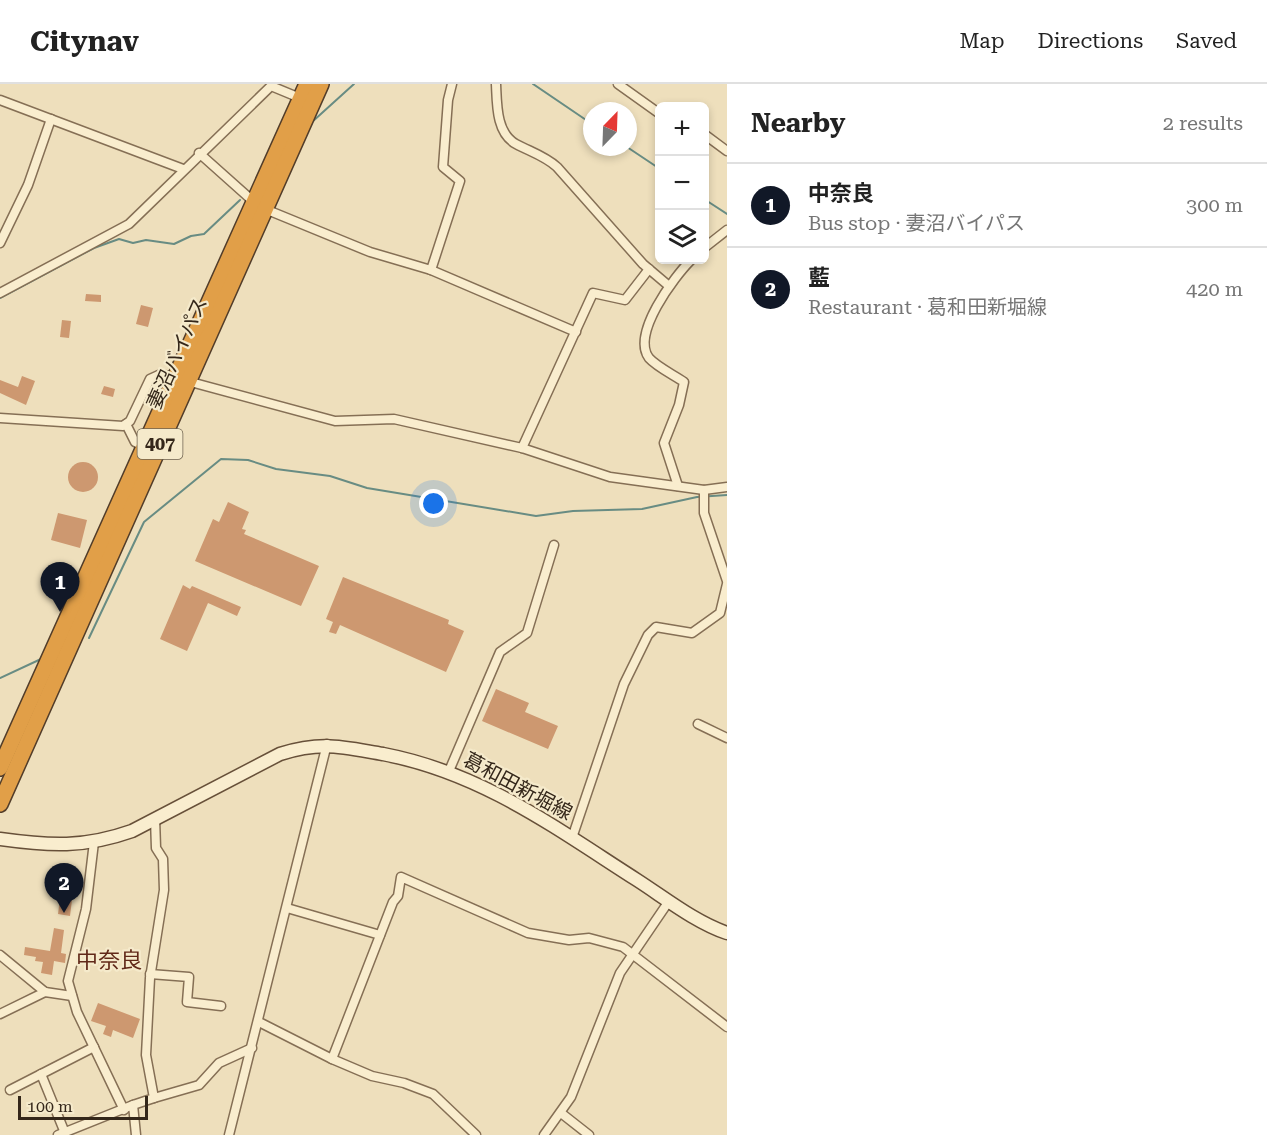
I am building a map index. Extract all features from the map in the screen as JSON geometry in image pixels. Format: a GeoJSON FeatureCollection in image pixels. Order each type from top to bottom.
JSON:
{"type":"FeatureCollection","features":[{"type":"Feature","properties":{"kind":"highway","name":"妻沼バイパス"},"geometry":{"type":"LineString","coordinates":[[0,804],[181,381],[260,206],[321,84]]}},
{"type":"Feature","properties":{"kind":"highway","name":"妻沼バイパス"},"geometry":{"type":"LineString","coordinates":[[260,206],[304,91]]}},
{"type":"Feature","properties":{"kind":"highway","name":"妻沼バイパス"},"geometry":{"type":"LineString","coordinates":[[0,768],[145,447],[181,381]]}},
{"type":"Feature","properties":{"kind":"main road","name":"葛和田新堀線"},"geometry":{"type":"LineString","coordinates":[[0,839],[51,846],[93,842],[132,831],[280,754],[305,746],[327,744],[413,760],[449,771],[509,800],[669,901],[727,933]]}},
{"type":"Feature","properties":{"kind":"street"},"geometry":{"type":"LineString","coordinates":[[431,270],[460,181],[443,167],[448,100],[452,84]]}},
{"type":"Feature","properties":{"kind":"street"},"geometry":{"type":"LineString","coordinates":[[496,84],[498,112],[504,132],[514,143],[547,158],[557,167],[649,269],[669,286]]}},
{"type":"Feature","properties":{"kind":"street"},"geometry":{"type":"LineString","coordinates":[[618,84],[655,110]]}},
{"type":"Feature","properties":{"kind":"street"},"geometry":{"type":"LineString","coordinates":[[0,293],[129,224],[183,169],[271,86],[304,91]]}},
{"type":"Feature","properties":{"kind":"street"},"geometry":{"type":"LineString","coordinates":[[0,100],[183,169]]}},
{"type":"Feature","properties":{"kind":"street"},"geometry":{"type":"LineString","coordinates":[[0,243],[28,185],[51,119]]}},
{"type":"Feature","properties":{"kind":"street"},"geometry":{"type":"LineString","coordinates":[[709,137],[727,151]]}},
{"type":"Feature","properties":{"kind":"street"},"geometry":{"type":"LineString","coordinates":[[200,153],[260,206],[370,252],[431,270],[576,332]]}},
{"type":"Feature","properties":{"kind":"street"},"geometry":{"type":"LineString","coordinates":[[709,245],[727,230]]}},
{"type":"Feature","properties":{"kind":"street"},"geometry":{"type":"LineString","coordinates":[[678,486],[664,442],[679,405],[684,382],[650,358],[643,345],[644,333],[669,286],[688,264]]}},
{"type":"Feature","properties":{"kind":"street"},"geometry":{"type":"LineString","coordinates":[[522,447],[593,293],[625,300],[649,269]]}},
{"type":"Feature","properties":{"kind":"street"},"geometry":{"type":"LineString","coordinates":[[0,418],[119,427],[126,424],[153,376],[161,374],[335,422],[394,419],[522,447],[610,477],[704,490],[727,487]]}},
{"type":"Feature","properties":{"kind":"street"},"geometry":{"type":"LineString","coordinates":[[126,424],[135,442],[145,447]]}},
{"type":"Feature","properties":{"kind":"street"},"geometry":{"type":"LineString","coordinates":[[572,838],[624,684],[648,636],[656,627],[692,633],[720,613],[727,582],[704,513],[704,490]]}},
{"type":"Feature","properties":{"kind":"street"},"geometry":{"type":"LineString","coordinates":[[449,771],[500,652],[527,633],[554,545]]}},
{"type":"Feature","properties":{"kind":"street"},"geometry":{"type":"LineString","coordinates":[[698,724],[727,738]]}},
{"type":"Feature","properties":{"kind":"street"},"geometry":{"type":"LineString","coordinates":[[229,1135],[327,744]]}},
{"type":"Feature","properties":{"kind":"street"},"geometry":{"type":"LineString","coordinates":[[154,1098],[146,1055],[150,974],[164,890],[163,859],[156,848],[155,818]]}},
{"type":"Feature","properties":{"kind":"street"},"geometry":{"type":"LineString","coordinates":[[93,842],[86,909],[68,981],[94,1047],[124,1110]]}},
{"type":"Feature","properties":{"kind":"street"},"geometry":{"type":"LineString","coordinates":[[332,1059],[380,935],[398,896],[401,877],[528,933],[569,940],[589,938],[633,952],[651,970],[727,1027]]}},
{"type":"Feature","properties":{"kind":"street"},"geometry":{"type":"LineString","coordinates":[[544,1135],[571,1097],[608,999],[633,952],[669,901]]}},
{"type":"Feature","properties":{"kind":"street"},"geometry":{"type":"LineString","coordinates":[[287,908],[380,935]]}},
{"type":"Feature","properties":{"kind":"street"},"geometry":{"type":"LineString","coordinates":[[0,955],[45,992],[72,996]]}},
{"type":"Feature","properties":{"kind":"street"},"geometry":{"type":"LineString","coordinates":[[150,974],[189,977],[187,1002],[221,1006]]}},
{"type":"Feature","properties":{"kind":"street"},"geometry":{"type":"LineString","coordinates":[[0,1014],[45,992]]}},
{"type":"Feature","properties":{"kind":"street"},"geometry":{"type":"LineString","coordinates":[[259,1022],[332,1059],[372,1076],[404,1083],[433,1094],[476,1135]]}},
{"type":"Feature","properties":{"kind":"street"},"geometry":{"type":"LineString","coordinates":[[10,1090],[94,1047]]}},
{"type":"Feature","properties":{"kind":"street"},"geometry":{"type":"LineString","coordinates":[[40,1074],[62,1134],[134,1105],[200,1085],[219,1063],[252,1048]]}},
{"type":"Feature","properties":{"kind":"street"},"geometry":{"type":"LineString","coordinates":[[134,1105],[136,1135]]}},
{"type":"Feature","properties":{"kind":"street"},"geometry":{"type":"LineString","coordinates":[[561,1113],[589,1135]]}},
{"type":"Feature","properties":{"kind":"building"},"geometry":{"type":"Polygon","coordinates":[[[86,294],[101,295],[101,302],[85,301],[86,294]]]}},
{"type":"Feature","properties":{"kind":"building"},"geometry":{"type":"Polygon","coordinates":[[[141,305],[153,308],[148,327],[136,324],[141,305]]]}},
{"type":"Feature","properties":{"kind":"building"},"geometry":{"type":"Polygon","coordinates":[[[62,320],[71,321],[69,338],[60,337],[62,320]]]}},
{"type":"Feature","properties":{"kind":"building"},"geometry":{"type":"Polygon","coordinates":[[[22,376],[35,381],[26,405],[0,393],[0,380],[18,387],[22,376]]]}},
{"type":"Feature","properties":{"kind":"building"},"geometry":{"type":"Polygon","coordinates":[[[104,386],[115,389],[113,397],[101,394],[104,386]]]}},
{"type":"Feature","properties":{"kind":"building"},"geometry":{"type":"Polygon","coordinates":[[[83,462],[89,463],[97,471],[97,483],[89,491],[83,492],[77,491],[69,483],[68,477],[69,471],[77,463],[83,462]]]}},
{"type":"Feature","properties":{"kind":"building"},"geometry":{"type":"Polygon","coordinates":[[[228,502],[249,512],[242,529],[246,530],[244,534],[319,566],[301,606],[195,561],[213,519],[219,522],[228,502]]]}},
{"type":"Feature","properties":{"kind":"building"},"geometry":{"type":"Polygon","coordinates":[[[58,513],[87,520],[80,548],[51,540],[58,513]]]}},
{"type":"Feature","properties":{"kind":"building"},"geometry":{"type":"Polygon","coordinates":[[[343,577],[449,620],[448,624],[464,631],[446,672],[340,625],[336,634],[329,632],[333,622],[326,619],[343,577]]]}},
{"type":"Feature","properties":{"kind":"building"},"geometry":{"type":"Polygon","coordinates":[[[183,585],[190,589],[192,586],[241,607],[237,616],[208,603],[187,651],[160,639],[183,585]]]}},
{"type":"Feature","properties":{"kind":"building"},"geometry":{"type":"Polygon","coordinates":[[[496,689],[529,703],[525,712],[558,726],[548,749],[482,721],[496,689]]]}},
{"type":"Feature","properties":{"kind":"building"},"geometry":{"type":"Polygon","coordinates":[[[60,898],[72,900],[70,916],[58,914],[60,898]]]}},
{"type":"Feature","properties":{"kind":"building"},"geometry":{"type":"Polygon","coordinates":[[[54,928],[64,930],[61,953],[66,954],[65,963],[54,961],[52,975],[41,973],[43,962],[35,961],[36,957],[24,955],[25,947],[50,951],[54,928]]]}},
{"type":"Feature","properties":{"kind":"building"},"geometry":{"type":"Polygon","coordinates":[[[98,1003],[140,1019],[133,1038],[113,1030],[111,1037],[103,1034],[106,1026],[91,1021],[98,1003]]]}},
{"type":"Feature","properties":{"kind":"waterway"},"geometry":{"type":"LineString","coordinates":[[312,122],[354,84]]}},
{"type":"Feature","properties":{"kind":"waterway"},"geometry":{"type":"LineString","coordinates":[[533,84],[583,118]]}},
{"type":"Feature","properties":{"kind":"waterway"},"geometry":{"type":"LineString","coordinates":[[637,154],[655,166]]}},
{"type":"Feature","properties":{"kind":"waterway"},"geometry":{"type":"LineString","coordinates":[[0,298],[94,248],[119,239],[133,243],[146,240],[174,244],[191,236],[204,234],[240,200]]}},
{"type":"Feature","properties":{"kind":"waterway"},"geometry":{"type":"LineString","coordinates":[[709,202],[727,214]]}},
{"type":"Feature","properties":{"kind":"waterway"},"geometry":{"type":"LineString","coordinates":[[89,638],[144,522],[221,459],[248,460],[276,469],[330,476],[367,488],[536,516],[573,511],[642,509],[697,497],[727,495]]}},
{"type":"Feature","properties":{"kind":"waterway"},"geometry":{"type":"LineString","coordinates":[[0,678],[41,659]]}},
{"type":"Feature","properties":{"kind":"place","name":"中奈良"},"geometry":{"type":"Point","coordinates":[60,612]}},
{"type":"Feature","properties":{"kind":"place","name":"藍"},"geometry":{"type":"Point","coordinates":[64,913]}},
{"type":"Feature","properties":{"kind":"district","name":"中奈良"},"geometry":{"type":"Point","coordinates":[109,960]}}]}
